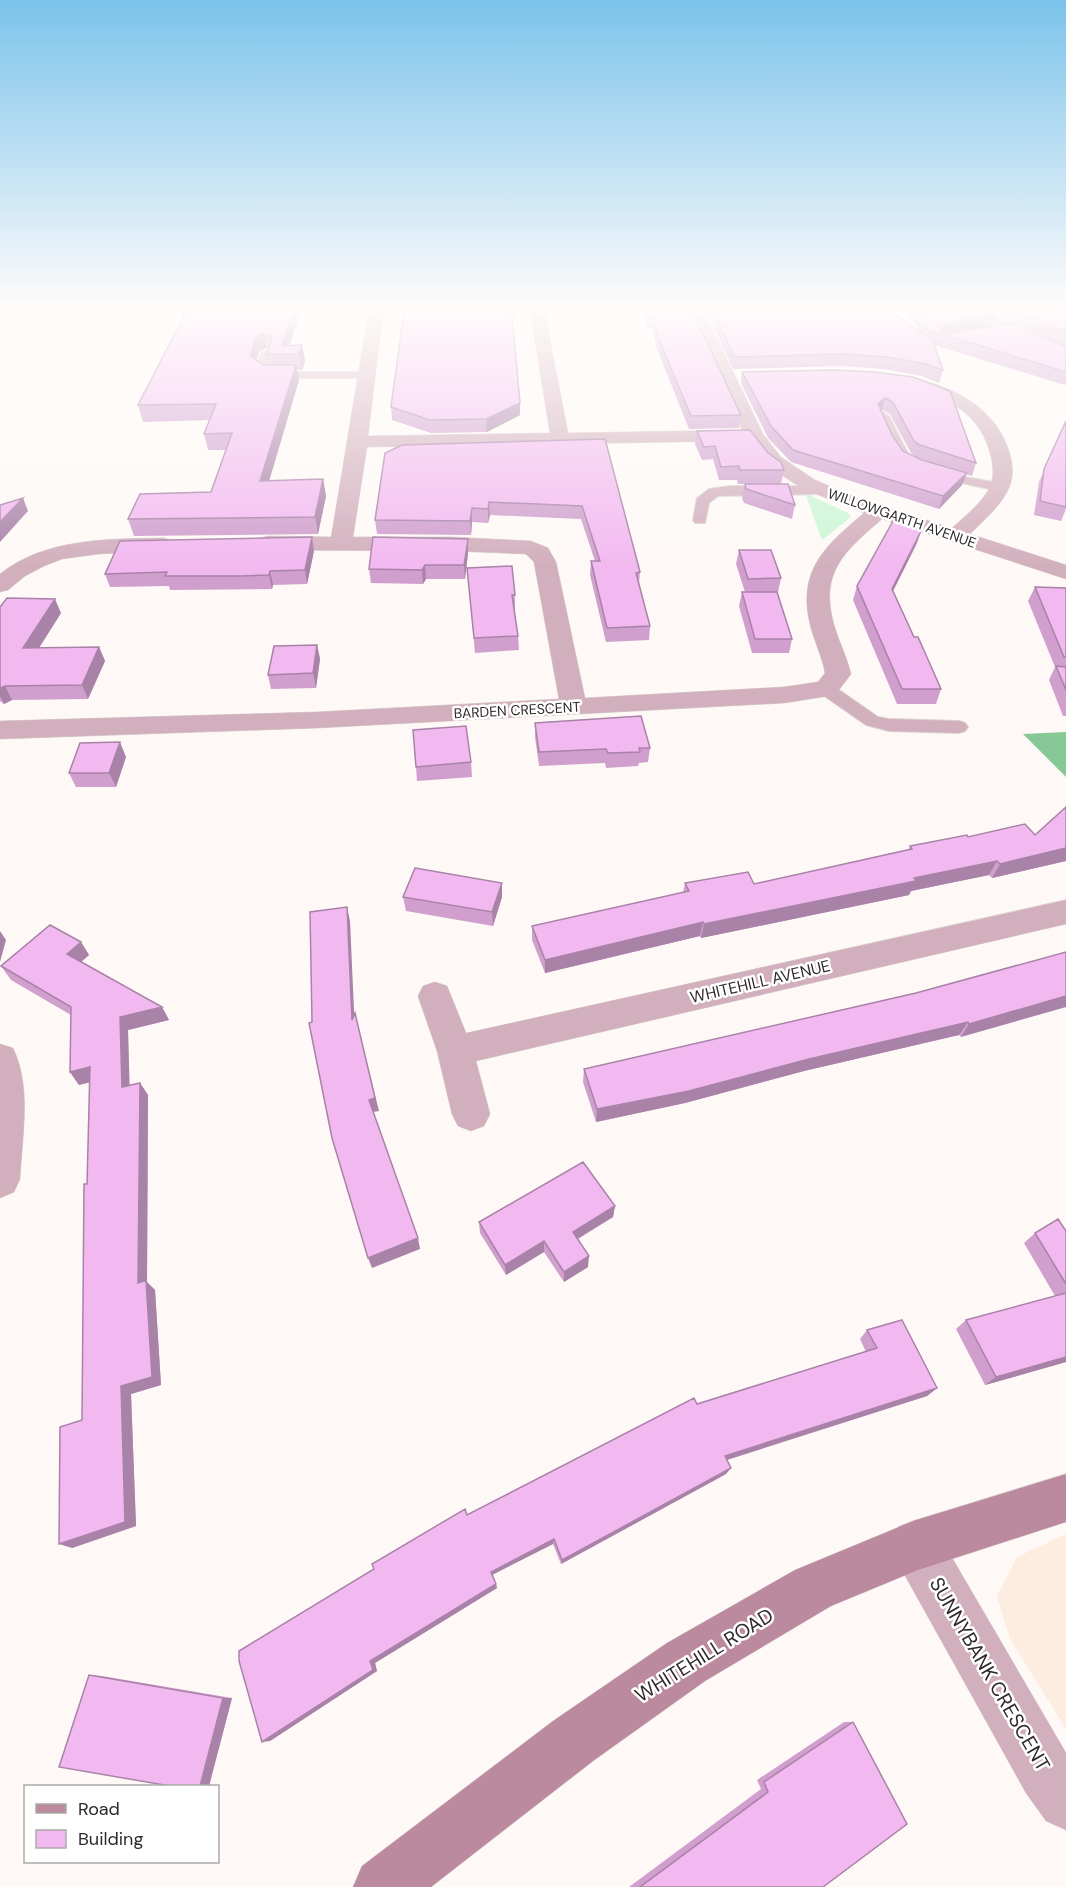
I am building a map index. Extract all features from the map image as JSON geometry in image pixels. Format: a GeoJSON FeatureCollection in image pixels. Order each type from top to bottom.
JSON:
{"type":"FeatureCollection","features":[{"type":"Feature","properties":{"kind":"street"},"geometry":{"type":"LineString","coordinates":[[341,542],[365,392]]}},
{"type":"Feature","properties":{"kind":"street"},"geometry":{"type":"LineString","coordinates":[[552,392],[560,438]]}},
{"type":"Feature","properties":{"kind":"street","name":"WILLOWGARTH AVENUE"},"geometry":{"type":"LineString","coordinates":[[734,392],[754,435],[774,461],[821,490],[878,512],[1066,572]]}},
{"type":"Feature","properties":{"kind":"street"},"geometry":{"type":"LineString","coordinates":[[943,392],[969,407],[987,423],[995,437],[1004,472],[999,487],[988,503],[955,537]]}},
{"type":"Feature","properties":{"kind":"street"},"geometry":{"type":"LineString","coordinates":[[358,442],[754,435]]}},
{"type":"Feature","properties":{"kind":"street"},"geometry":{"type":"LineString","coordinates":[[826,689],[838,674],[822,624],[818,598],[820,576],[827,559],[878,512]]}},
{"type":"Feature","properties":{"kind":"street"},"geometry":{"type":"LineString","coordinates":[[531,548],[549,533]]}},
{"type":"Feature","properties":{"kind":"street"},"geometry":{"type":"LineString","coordinates":[[245,544],[341,542],[503,544],[531,548],[540,553],[545,562],[574,706]]}},
{"type":"Feature","properties":{"kind":"street"},"geometry":{"type":"LineString","coordinates":[[0,585],[26,566],[77,549],[185,545]]}},
{"type":"Feature","properties":{"kind":"street","name":"BARDEN CRESCENT"},"geometry":{"type":"LineString","coordinates":[[0,730],[317,720],[784,695],[826,689]]}},
{"type":"Feature","properties":{"kind":"street","name":"WHITEHILL AVENUE"},"geometry":{"type":"LineString","coordinates":[[454,1051],[1066,912]]}},
{"type":"Feature","properties":{"kind":"street"},"geometry":{"type":"LineString","coordinates":[[435,996],[454,1051],[471,1114]]}},
{"type":"Feature","properties":{"kind":"street"},"geometry":{"type":"LineString","coordinates":[[0,1059],[6,1086],[0,1179]]}},
{"type":"Feature","properties":{"kind":"street","name":"WHITEHILL ROAD"},"geometry":{"type":"LineString","coordinates":[[383,1887],[573,1741],[686,1662],[813,1588],[916,1545],[1066,1498]]}},
{"type":"Feature","properties":{"kind":"street","name":"SUNNYBANK CRESCENT"},"geometry":{"type":"LineString","coordinates":[[916,1545],[1046,1773],[1066,1801]]}},
{"type":"Feature","properties":{"kind":"lane"},"geometry":{"type":"LineString","coordinates":[[883,416],[903,457],[910,462],[963,480],[999,487]]}},
{"type":"Feature","properties":{"kind":"lane"},"geometry":{"type":"LineString","coordinates":[[700,520],[702,501],[714,492],[821,490]]}},
{"type":"Feature","properties":{"kind":"lane"},"geometry":{"type":"LineString","coordinates":[[826,689],[872,721],[889,725],[959,727]]}},
{"type":"Feature","properties":{"kind":"shaded area"},"geometry":{"type":"Polygon","coordinates":[[[1066,1534],[1066,1729],[1010,1639],[997,1596],[1017,1557],[1066,1534]]]}},
{"type":"Feature","properties":{"kind":"green space"},"geometry":{"type":"Polygon","coordinates":[[[805,493],[848,513],[851,517],[822,540],[805,493]]]}},
{"type":"Feature","properties":{"kind":"green space"},"geometry":{"type":"Polygon","coordinates":[[[1066,732],[1066,777],[1023,734],[1066,732]]]}},
{"type":"Feature","properties":{"kind":"building"},"geometry":{"type":"Polygon","coordinates":[[[145,392],[288,392],[260,481],[323,479],[315,517],[128,519],[140,494],[211,492],[232,433],[204,434],[216,404],[138,405],[145,392]]]}},
{"type":"Feature","properties":{"kind":"building"},"geometry":{"type":"Polygon","coordinates":[[[393,392],[519,392],[520,403],[486,419],[430,420],[391,407],[393,392]]]}},
{"type":"Feature","properties":{"kind":"building"},"geometry":{"type":"Polygon","coordinates":[[[681,392],[730,392],[741,415],[691,416],[681,392]]]}},
{"type":"Feature","properties":{"kind":"building"},"geometry":{"type":"Polygon","coordinates":[[[753,392],[950,392],[976,463],[914,441],[893,402],[885,398],[878,404],[892,435],[903,451],[922,460],[967,473],[943,496],[793,450],[771,426],[753,392]]]}},
{"type":"Feature","properties":{"kind":"building"},"geometry":{"type":"Polygon","coordinates":[[[1066,421],[1066,507],[1040,501],[1044,469],[1066,421]]]}},
{"type":"Feature","properties":{"kind":"building"},"geometry":{"type":"Polygon","coordinates":[[[750,430],[768,453],[781,462],[784,470],[740,470],[739,466],[721,467],[715,446],[704,447],[697,431],[750,430]]]}},
{"type":"Feature","properties":{"kind":"building"},"geometry":{"type":"Polygon","coordinates":[[[605,439],[640,572],[636,573],[650,626],[607,628],[591,561],[600,561],[582,506],[489,502],[488,509],[472,508],[470,521],[375,520],[385,453],[402,445],[605,439]]]}},
{"type":"Feature","properties":{"kind":"building"},"geometry":{"type":"Polygon","coordinates":[[[745,484],[788,484],[795,505],[746,489],[745,484]]]}},
{"type":"Feature","properties":{"kind":"building"},"geometry":{"type":"Polygon","coordinates":[[[23,498],[0,522],[0,505],[23,498]]]}},
{"type":"Feature","properties":{"kind":"building"},"geometry":{"type":"Polygon","coordinates":[[[893,521],[922,529],[892,589],[914,637],[918,637],[941,689],[902,689],[857,586],[893,521]]]}},
{"type":"Feature","properties":{"kind":"building"},"geometry":{"type":"Polygon","coordinates":[[[312,537],[305,570],[270,571],[269,575],[241,576],[165,576],[167,572],[105,574],[120,541],[312,537]]]}},
{"type":"Feature","properties":{"kind":"building"},"geometry":{"type":"Polygon","coordinates":[[[373,537],[468,539],[464,565],[425,565],[422,570],[369,569],[373,537]]]}},
{"type":"Feature","properties":{"kind":"building"},"geometry":{"type":"Polygon","coordinates":[[[739,550],[771,550],[781,578],[748,579],[739,550]]]}},
{"type":"Feature","properties":{"kind":"building"},"geometry":{"type":"Polygon","coordinates":[[[512,566],[515,595],[512,595],[518,636],[474,638],[467,568],[512,566]]]}},
{"type":"Feature","properties":{"kind":"building"},"geometry":{"type":"Polygon","coordinates":[[[1035,587],[1066,588],[1066,657],[1064,657],[1035,587]]]}},
{"type":"Feature","properties":{"kind":"building"},"geometry":{"type":"Polygon","coordinates":[[[742,592],[777,592],[792,639],[755,639],[742,592]]]}},
{"type":"Feature","properties":{"kind":"building"},"geometry":{"type":"Polygon","coordinates":[[[7,598],[55,599],[23,648],[99,647],[82,685],[5,686],[0,688],[0,607],[7,598]]]}},
{"type":"Feature","properties":{"kind":"building"},"geometry":{"type":"Polygon","coordinates":[[[317,645],[313,673],[268,675],[274,646],[317,645]]]}},
{"type":"Feature","properties":{"kind":"building"},"geometry":{"type":"Polygon","coordinates":[[[1056,666],[1066,667],[1066,690],[1056,666]]]}},
{"type":"Feature","properties":{"kind":"building"},"geometry":{"type":"Polygon","coordinates":[[[641,716],[650,748],[639,748],[640,752],[608,753],[606,749],[539,752],[535,723],[641,716]]]}},
{"type":"Feature","properties":{"kind":"building"},"geometry":{"type":"Polygon","coordinates":[[[466,726],[471,762],[416,767],[413,730],[466,726]]]}},
{"type":"Feature","properties":{"kind":"building"},"geometry":{"type":"Polygon","coordinates":[[[120,742],[109,773],[69,773],[80,743],[120,742]]]}},
{"type":"Feature","properties":{"kind":"building"},"geometry":{"type":"Polygon","coordinates":[[[1066,807],[1066,848],[1000,864],[997,861],[914,878],[916,881],[704,924],[703,922],[545,960],[532,926],[689,891],[685,883],[748,872],[754,884],[912,849],[910,846],[967,835],[968,837],[1025,824],[1035,835],[1066,807]]]}},
{"type":"Feature","properties":{"kind":"building"},"geometry":{"type":"Polygon","coordinates":[[[415,868],[502,883],[492,912],[403,897],[415,868]]]}},
{"type":"Feature","properties":{"kind":"building"},"geometry":{"type":"Polygon","coordinates":[[[347,907],[352,1020],[355,1013],[375,1098],[369,1100],[418,1238],[368,1258],[332,1138],[309,1023],[312,1022],[310,912],[347,907]]]}},
{"type":"Feature","properties":{"kind":"building"},"geometry":{"type":"Polygon","coordinates":[[[50,925],[81,942],[67,954],[162,1007],[120,1017],[122,1087],[140,1083],[138,1283],[146,1280],[152,1377],[121,1386],[125,1522],[59,1544],[60,1427],[82,1420],[84,1184],[87,1184],[90,1067],[70,1072],[71,1007],[1,966],[50,925]]]}},
{"type":"Feature","properties":{"kind":"building"},"geometry":{"type":"Polygon","coordinates":[[[1066,952],[1066,996],[969,1024],[968,1022],[809,1059],[689,1091],[597,1109],[584,1069],[916,993],[1066,952]]]}},
{"type":"Feature","properties":{"kind":"building"},"geometry":{"type":"Polygon","coordinates":[[[583,1162],[615,1206],[573,1232],[589,1256],[564,1272],[544,1241],[505,1265],[479,1222],[583,1162]]]}},
{"type":"Feature","properties":{"kind":"building"},"geometry":{"type":"Polygon","coordinates":[[[1058,1219],[1066,1231],[1066,1284],[1035,1233],[1058,1219]]]}},
{"type":"Feature","properties":{"kind":"building"},"geometry":{"type":"Polygon","coordinates":[[[1066,1293],[1066,1357],[996,1377],[966,1320],[1066,1293]]]}},
{"type":"Feature","properties":{"kind":"building"},"geometry":{"type":"Polygon","coordinates":[[[902,1320],[937,1388],[725,1456],[731,1468],[562,1560],[554,1539],[491,1572],[496,1584],[370,1661],[373,1670],[262,1742],[239,1661],[239,1651],[374,1569],[372,1564],[465,1509],[467,1515],[694,1398],[697,1404],[877,1348],[867,1330],[902,1320]]]}},
{"type":"Feature","properties":{"kind":"building"},"geometry":{"type":"Polygon","coordinates":[[[89,1675],[223,1698],[200,1785],[164,1785],[59,1767],[89,1675]]]}},
{"type":"Feature","properties":{"kind":"building"},"geometry":{"type":"Polygon","coordinates":[[[853,1722],[907,1824],[823,1887],[640,1887],[768,1792],[764,1782],[853,1722]]]}}]}
